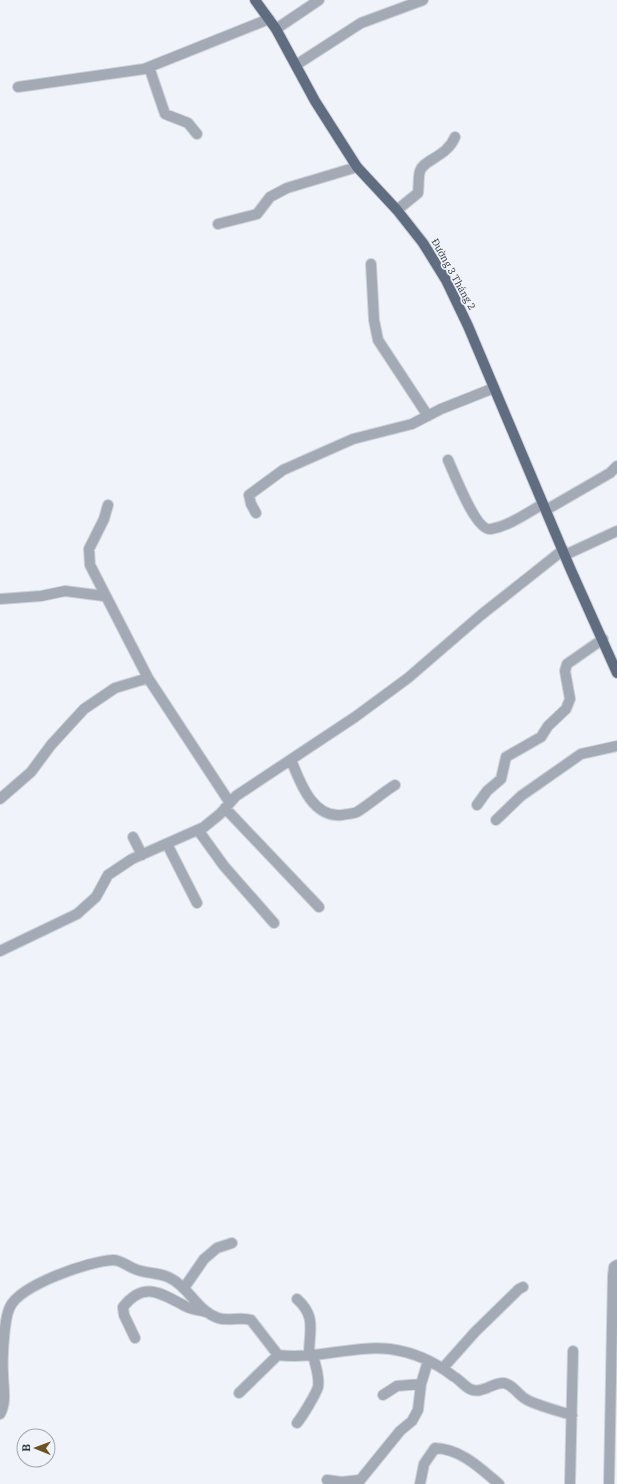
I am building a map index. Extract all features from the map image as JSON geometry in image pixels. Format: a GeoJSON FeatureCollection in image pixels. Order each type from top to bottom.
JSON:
{"type":"FeatureCollection","features":[{"type":"Feature","properties":{"kind":"main road","name":"Đường 3 Tháng 2"},"geometry":{"type":"LineString","coordinates":[[255,0],[276,29],[314,101],[357,167],[397,210],[423,242],[446,280],[468,326],[570,568],[603,639]]}},
{"type":"Feature","properties":{"kind":"main road"},"geometry":{"type":"LineString","coordinates":[[603,639],[617,673]]}},
{"type":"Feature","properties":{"kind":"street"},"geometry":{"type":"LineString","coordinates":[[276,29],[319,0]]}},
{"type":"Feature","properties":{"kind":"street"},"geometry":{"type":"LineString","coordinates":[[296,66],[361,23],[423,0]]}},
{"type":"Feature","properties":{"kind":"street"},"geometry":{"type":"LineString","coordinates":[[18,86],[133,71],[149,67],[269,19]]}},
{"type":"Feature","properties":{"kind":"street"},"geometry":{"type":"LineString","coordinates":[[149,67],[165,114],[188,123],[197,134]]}},
{"type":"Feature","properties":{"kind":"street"},"geometry":{"type":"LineString","coordinates":[[397,210],[418,193],[420,171],[426,163],[447,150],[455,137]]}},
{"type":"Feature","properties":{"kind":"street"},"geometry":{"type":"LineString","coordinates":[[218,224],[257,214],[270,197],[287,188],[357,167]]}},
{"type":"Feature","properties":{"kind":"street"},"geometry":{"type":"LineString","coordinates":[[371,264],[374,320],[378,340],[428,416]]}},
{"type":"Feature","properties":{"kind":"street"},"geometry":{"type":"LineString","coordinates":[[256,513],[251,504],[250,495],[283,470],[353,439],[412,424],[494,388]]}},
{"type":"Feature","properties":{"kind":"street"},"geometry":{"type":"LineString","coordinates":[[448,460],[475,517],[483,528],[490,530],[545,507],[610,473],[617,466]]}},
{"type":"Feature","properties":{"kind":"street"},"geometry":{"type":"LineString","coordinates":[[108,505],[104,519],[89,549],[90,566],[104,596],[148,678],[228,805],[319,908]]}},
{"type":"Feature","properties":{"kind":"street"},"geometry":{"type":"LineString","coordinates":[[0,951],[77,914],[96,897],[108,875],[142,855],[204,827],[236,796],[355,717],[408,678],[481,615],[564,552],[617,531]]}},
{"type":"Feature","properties":{"kind":"street"},"geometry":{"type":"LineString","coordinates":[[0,599],[41,596],[65,591],[104,596]]}},
{"type":"Feature","properties":{"kind":"street"},"geometry":{"type":"LineString","coordinates":[[477,805],[487,791],[501,779],[506,757],[541,737],[548,726],[566,709],[570,699],[566,671],[567,664],[603,639]]}},
{"type":"Feature","properties":{"kind":"street"},"geometry":{"type":"LineString","coordinates":[[0,798],[30,772],[50,745],[84,709],[115,688],[148,678]]}},
{"type":"Feature","properties":{"kind":"street"},"geometry":{"type":"LineString","coordinates":[[496,820],[521,796],[581,754],[617,746]]}},
{"type":"Feature","properties":{"kind":"street"},"geometry":{"type":"LineString","coordinates":[[290,760],[305,792],[319,810],[327,813],[338,815],[355,813],[395,785]]}},
{"type":"Feature","properties":{"kind":"street"},"geometry":{"type":"LineString","coordinates":[[198,830],[224,866],[274,923]]}},
{"type":"Feature","properties":{"kind":"street"},"geometry":{"type":"LineString","coordinates":[[133,837],[142,855]]}},
{"type":"Feature","properties":{"kind":"street"},"geometry":{"type":"LineString","coordinates":[[167,844],[196,903]]}},
{"type":"Feature","properties":{"kind":"street"},"geometry":{"type":"LineString","coordinates":[[184,1288],[204,1259],[217,1248],[232,1243]]}},
{"type":"Feature","properties":{"kind":"street"},"geometry":{"type":"LineString","coordinates":[[0,1414],[4,1402],[3,1371],[7,1319],[10,1306],[36,1285],[66,1271],[114,1260],[123,1262],[135,1269],[169,1277],[184,1288],[208,1312],[219,1318],[245,1318],[251,1320],[278,1355],[295,1357],[356,1349],[389,1349],[412,1354],[443,1368],[470,1390],[482,1390],[493,1385],[504,1383],[513,1387],[524,1398],[572,1416]]}},
{"type":"Feature","properties":{"kind":"street"},"geometry":{"type":"LineString","coordinates":[[609,1484],[613,1275],[614,1267],[617,1265]]}},
{"type":"Feature","properties":{"kind":"street"},"geometry":{"type":"LineString","coordinates":[[443,1368],[475,1332],[518,1289],[523,1287]]}},
{"type":"Feature","properties":{"kind":"street"},"geometry":{"type":"LineString","coordinates":[[135,1338],[124,1315],[123,1307],[128,1300],[143,1291],[158,1292],[189,1308],[208,1312]]}},
{"type":"Feature","properties":{"kind":"street"},"geometry":{"type":"LineString","coordinates":[[297,1299],[309,1312],[311,1324],[311,1355],[318,1372],[318,1388],[305,1414],[297,1423]]}},
{"type":"Feature","properties":{"kind":"street"},"geometry":{"type":"LineString","coordinates":[[570,1484],[573,1351]]}},
{"type":"Feature","properties":{"kind":"street"},"geometry":{"type":"LineString","coordinates":[[239,1393],[278,1355]]}},
{"type":"Feature","properties":{"kind":"street"},"geometry":{"type":"LineString","coordinates":[[327,1480],[358,1482],[400,1431],[412,1421],[418,1410],[421,1384],[428,1361]]}},
{"type":"Feature","properties":{"kind":"street"},"geometry":{"type":"LineString","coordinates":[[383,1395],[397,1386],[421,1384]]}},
{"type":"Feature","properties":{"kind":"street"},"geometry":{"type":"LineString","coordinates":[[420,1484],[424,1464],[435,1448],[444,1448],[468,1458],[499,1484]]}}]}
